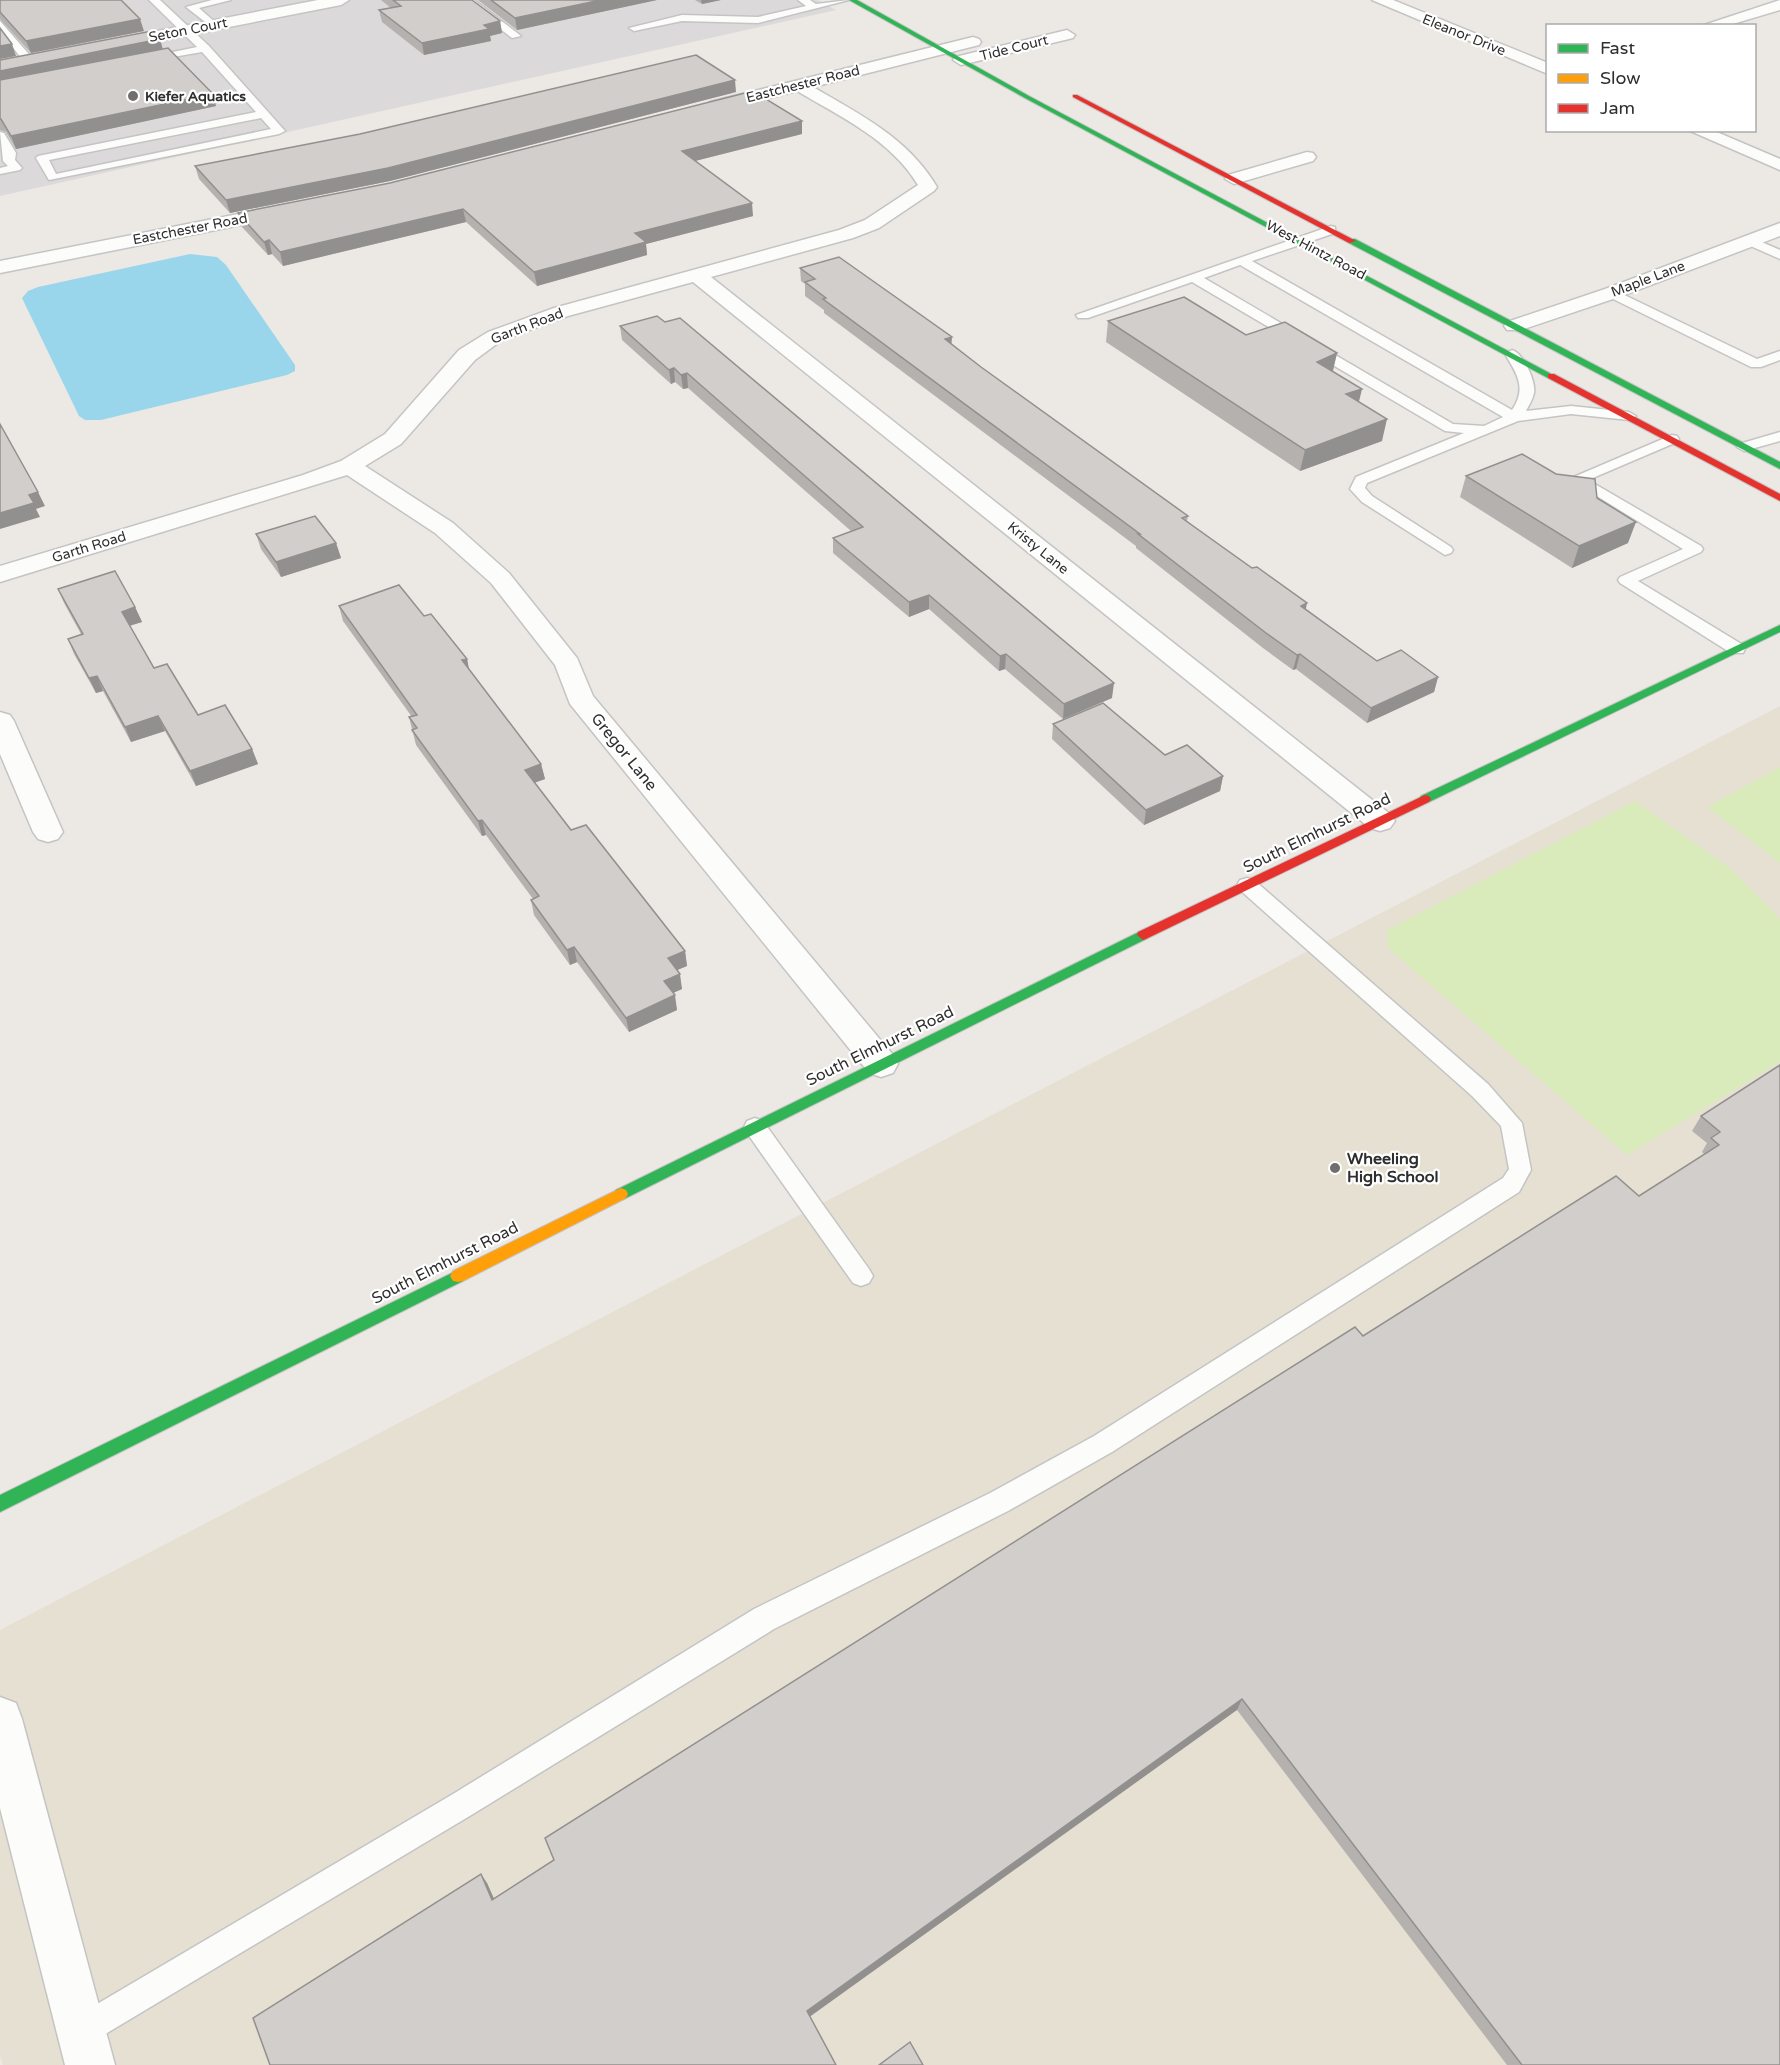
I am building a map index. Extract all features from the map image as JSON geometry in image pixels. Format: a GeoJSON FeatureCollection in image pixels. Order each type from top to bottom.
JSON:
{"type":"FeatureCollection","features":[{"type":"Feature","properties":{"kind":"main road","name":"West Hintz Road"},"geometry":{"type":"LineString","coordinates":[[852,0],[1780,498]]}},
{"type":"Feature","properties":{"kind":"main road"},"geometry":{"type":"LineString","coordinates":[[954,32],[1012,63]]}},
{"type":"Feature","properties":{"kind":"main road","name":"West Hintz Road"},"geometry":{"type":"LineString","coordinates":[[1061,89],[1780,466]]}},
{"type":"Feature","properties":{"kind":"main road","name":"South Elmhurst Road"},"geometry":{"type":"LineString","coordinates":[[0,1504],[880,1064],[1780,628]]}},
{"type":"Feature","properties":{"kind":"street","name":"Seton Court"},"geometry":{"type":"LineString","coordinates":[[97,47],[316,2],[341,0]]}},
{"type":"Feature","properties":{"kind":"street","name":"Eleanor Drive"},"geometry":{"type":"LineString","coordinates":[[1380,0],[1546,68]]}},
{"type":"Feature","properties":{"kind":"street"},"geometry":{"type":"LineString","coordinates":[[1715,24],[1780,5]]}},
{"type":"Feature","properties":{"kind":"street","name":"Tide Court"},"geometry":{"type":"LineString","coordinates":[[961,60],[1067,35]]}},
{"type":"Feature","properties":{"kind":"street","name":"Eastchester Road"},"geometry":{"type":"LineString","coordinates":[[693,112],[797,84],[974,42]]}},
{"type":"Feature","properties":{"kind":"street","name":"Garth Road"},"geometry":{"type":"LineString","coordinates":[[0,574],[311,480],[349,466],[393,439],[467,356],[495,336],[561,312],[872,224],[928,187],[921,173],[897,147],[797,84]]}},
{"type":"Feature","properties":{"kind":"street"},"geometry":{"type":"LineString","coordinates":[[1701,132],[1780,165]]}},
{"type":"Feature","properties":{"kind":"street"},"geometry":{"type":"LineString","coordinates":[[1234,179],[1307,157]]}},
{"type":"Feature","properties":{"kind":"street","name":"Eastchester Road"},"geometry":{"type":"LineString","coordinates":[[0,267],[300,207]]}},
{"type":"Feature","properties":{"kind":"street","name":"Maple Lane"},"geometry":{"type":"LineString","coordinates":[[1514,326],[1612,293],[1780,229]]}},
{"type":"Feature","properties":{"kind":"street","name":"Kristy Lane"},"geometry":{"type":"LineString","coordinates":[[695,274],[1380,821]]}},
{"type":"Feature","properties":{"kind":"street","name":"Gregor Lane"},"geometry":{"type":"LineString","coordinates":[[349,466],[444,528],[500,578],[568,664],[580,698],[880,1064]]}},
{"type":"Feature","properties":{"kind":"street"},"geometry":{"type":"LineString","coordinates":[[0,721],[48,832]]}},
{"type":"Feature","properties":{"kind":"street"},"geometry":{"type":"LineString","coordinates":[[0,1719],[86,2048]]}},
{"type":"Feature","properties":{"kind":"lane"},"geometry":{"type":"LineString","coordinates":[[154,0],[205,48],[279,130],[53,178],[42,158],[263,114]]}},
{"type":"Feature","properties":{"kind":"lane"},"geometry":{"type":"LineString","coordinates":[[182,0],[213,25]]}},
{"type":"Feature","properties":{"kind":"lane"},"geometry":{"type":"LineString","coordinates":[[191,7],[226,0]]}},
{"type":"Feature","properties":{"kind":"lane"},"geometry":{"type":"LineString","coordinates":[[468,0],[516,36]]}},
{"type":"Feature","properties":{"kind":"lane"},"geometry":{"type":"LineString","coordinates":[[802,0],[814,7]]}},
{"type":"Feature","properties":{"kind":"lane"},"geometry":{"type":"LineString","coordinates":[[634,28],[682,18],[758,20],[844,0]]}},
{"type":"Feature","properties":{"kind":"lane"},"geometry":{"type":"LineString","coordinates":[[0,24],[22,57]]}},
{"type":"Feature","properties":{"kind":"lane"},"geometry":{"type":"LineString","coordinates":[[136,62],[205,48]]}},
{"type":"Feature","properties":{"kind":"lane"},"geometry":{"type":"LineString","coordinates":[[0,135],[10,153],[9,161],[16,168],[0,171]]}},
{"type":"Feature","properties":{"kind":"lane"},"geometry":{"type":"LineString","coordinates":[[1083,315],[1331,230]]}},
{"type":"Feature","properties":{"kind":"lane"},"geometry":{"type":"LineString","coordinates":[[1749,241],[1780,255]]}},
{"type":"Feature","properties":{"kind":"lane"},"geometry":{"type":"LineString","coordinates":[[1242,261],[1514,417]]}},
{"type":"Feature","properties":{"kind":"lane"},"geometry":{"type":"LineString","coordinates":[[1195,278],[1450,428],[1486,429]]}},
{"type":"Feature","properties":{"kind":"lane"},"geometry":{"type":"LineString","coordinates":[[1612,293],[1756,364],[1780,355]]}},
{"type":"Feature","properties":{"kind":"lane"},"geometry":{"type":"LineString","coordinates":[[1512,354],[1529,386],[1528,399],[1514,417]]}},
{"type":"Feature","properties":{"kind":"lane"},"geometry":{"type":"LineString","coordinates":[[1445,550],[1367,499],[1357,489],[1360,480],[1514,417],[1572,410],[1629,416]]}},
{"type":"Feature","properties":{"kind":"lane"},"geometry":{"type":"LineString","coordinates":[[1744,447],[1780,436]]}},
{"type":"Feature","properties":{"kind":"lane"},"geometry":{"type":"LineString","coordinates":[[1672,439],[1576,479],[1695,549],[1626,580],[1737,649]]}},
{"type":"Feature","properties":{"kind":"lane"},"geometry":{"type":"LineString","coordinates":[[86,2048],[463,1804],[764,1619],[999,1502],[1103,1444],[1510,1185],[1520,1170],[1511,1123],[1443,1055],[1247,885]]}},
{"type":"Feature","properties":{"kind":"lane"},"geometry":{"type":"LineString","coordinates":[[755,1127],[861,1276]]}},
{"type":"Feature","properties":{"kind":"shaded area"},"geometry":{"type":"Polygon","coordinates":[[[0,0],[818,0],[836,10],[0,196],[0,0]]]}},
{"type":"Feature","properties":{"kind":"shaded area","name":"Wheeling High School"},"geometry":{"type":"Polygon","coordinates":[[[1780,706],[1780,2065],[3,2065],[0,2055],[0,1630],[1780,706]]]}},
{"type":"Feature","properties":{"kind":"green space"},"geometry":{"type":"Polygon","coordinates":[[[1780,767],[1780,863],[1707,807],[1780,767]]]}},
{"type":"Feature","properties":{"kind":"green space"},"geometry":{"type":"Polygon","coordinates":[[[1635,801],[1730,868],[1780,919],[1780,1062],[1627,1155],[1388,948],[1387,930],[1635,801]]]}},
{"type":"Feature","properties":{"kind":"water"},"geometry":{"type":"Polygon","coordinates":[[[190,254],[217,257],[226,265],[295,365],[295,371],[287,375],[101,420],[85,420],[79,416],[22,298],[28,291],[38,287],[190,254]]]}},
{"type":"Feature","properties":{"kind":"building"},"geometry":{"type":"Polygon","coordinates":[[[0,0],[121,0],[140,19],[26,41],[0,12],[0,0]]]}},
{"type":"Feature","properties":{"kind":"building"},"geometry":{"type":"Polygon","coordinates":[[[393,0],[472,0],[500,21],[484,25],[489,29],[422,43],[379,10],[401,6],[393,0]]]}},
{"type":"Feature","properties":{"kind":"building"},"geometry":{"type":"Polygon","coordinates":[[[491,0],[601,0],[515,18],[491,0]]]}},
{"type":"Feature","properties":{"kind":"building"},"geometry":{"type":"Polygon","coordinates":[[[0,28],[12,44],[0,46],[0,28]]]}},
{"type":"Feature","properties":{"kind":"building"},"geometry":{"type":"Polygon","coordinates":[[[152,31],[160,39],[0,71],[0,60],[152,31]]]}},
{"type":"Feature","properties":{"kind":"building"},"geometry":{"type":"Polygon","coordinates":[[[168,48],[213,94],[11,136],[0,119],[0,80],[168,48]]]}},
{"type":"Feature","properties":{"kind":"building"},"geometry":{"type":"Polygon","coordinates":[[[696,55],[735,80],[388,168],[226,200],[195,166],[360,134],[696,55]]]}},
{"type":"Feature","properties":{"kind":"building"},"geometry":{"type":"Polygon","coordinates":[[[753,91],[802,121],[682,151],[752,203],[635,233],[646,242],[534,272],[463,209],[280,252],[269,240],[264,242],[238,213],[390,183],[753,91]]]}},
{"type":"Feature","properties":{"kind":"building"},"geometry":{"type":"Polygon","coordinates":[[[839,257],[952,337],[945,339],[981,367],[1188,516],[1182,518],[1252,568],[1257,567],[1307,603],[1301,606],[1377,661],[1401,650],[1438,677],[1371,708],[1300,654],[1297,655],[1266,633],[1138,534],[1140,534],[823,299],[826,298],[805,282],[815,279],[800,268],[839,257]]]}},
{"type":"Feature","properties":{"kind":"building"},"geometry":{"type":"Polygon","coordinates":[[[1184,297],[1246,335],[1285,322],[1337,353],[1317,362],[1362,389],[1346,394],[1387,419],[1305,450],[1108,321],[1184,297]]]}},
{"type":"Feature","properties":{"kind":"building"},"geometry":{"type":"Polygon","coordinates":[[[657,316],[665,322],[680,318],[1114,683],[1064,704],[1006,654],[1000,656],[929,595],[909,602],[833,538],[863,527],[687,373],[681,375],[674,368],[669,370],[620,326],[657,316]]]}},
{"type":"Feature","properties":{"kind":"building"},"geometry":{"type":"Polygon","coordinates":[[[0,424],[38,492],[29,495],[34,503],[0,513],[0,424]]]}},
{"type":"Feature","properties":{"kind":"building"},"geometry":{"type":"Polygon","coordinates":[[[1522,454],[1556,474],[1595,479],[1597,498],[1636,522],[1579,546],[1466,476],[1522,454]]]}},
{"type":"Feature","properties":{"kind":"building"},"geometry":{"type":"Polygon","coordinates":[[[315,516],[336,543],[276,562],[256,534],[315,516]]]}},
{"type":"Feature","properties":{"kind":"building"},"geometry":{"type":"Polygon","coordinates":[[[115,571],[135,607],[122,612],[154,668],[167,664],[198,715],[225,705],[252,749],[190,771],[158,716],[125,727],[97,676],[89,678],[68,639],[83,634],[58,589],[115,571]]]}},
{"type":"Feature","properties":{"kind":"building"},"geometry":{"type":"Polygon","coordinates":[[[399,585],[424,616],[431,614],[467,659],[462,660],[541,764],[525,770],[571,830],[586,825],[685,951],[668,958],[680,974],[664,981],[675,995],[626,1018],[574,947],[567,950],[531,900],[539,896],[482,820],[478,821],[412,730],[417,728],[409,717],[417,715],[339,606],[399,585]]]}},
{"type":"Feature","properties":{"kind":"building"},"geometry":{"type":"Polygon","coordinates":[[[1103,703],[1165,755],[1187,745],[1223,776],[1146,810],[1053,724],[1103,703]]]}},
{"type":"Feature","properties":{"kind":"building"},"geometry":{"type":"Polygon","coordinates":[[[1780,1065],[1780,2065],[1522,2065],[1242,1699],[807,2011],[836,2065],[270,2065],[253,2018],[481,1874],[492,1900],[554,1860],[545,1838],[1355,1327],[1363,1336],[1616,1176],[1639,1196],[1719,1145],[1711,1138],[1720,1132],[1701,1116],[1780,1065]]]}},
{"type":"Feature","properties":{"kind":"building"},"geometry":{"type":"Polygon","coordinates":[[[910,2042],[923,2065],[879,2065],[910,2042]]]}},
{"type":"Feature","properties":{"kind":"traffic: fast"},"geometry":{"type":"LineString","coordinates":[[852,0],[1027,97],[1551,376]]}},
{"type":"Feature","properties":{"kind":"traffic: fast"},"geometry":{"type":"LineString","coordinates":[[1352,241],[1780,466]]}},
{"type":"Feature","properties":{"kind":"traffic: fast"},"geometry":{"type":"LineString","coordinates":[[1425,799],[1780,628]]}},
{"type":"Feature","properties":{"kind":"traffic: fast"},"geometry":{"type":"LineString","coordinates":[[621,1194],[1143,935]]}},
{"type":"Feature","properties":{"kind":"traffic: fast"},"geometry":{"type":"LineString","coordinates":[[0,1504],[458,1276]]}},
{"type":"Feature","properties":{"kind":"traffic: slow"},"geometry":{"type":"LineString","coordinates":[[458,1276],[621,1194]]}},
{"type":"Feature","properties":{"kind":"traffic: jam"},"geometry":{"type":"LineString","coordinates":[[1075,96],[1352,241]]}},
{"type":"Feature","properties":{"kind":"traffic: jam"},"geometry":{"type":"LineString","coordinates":[[1551,376],[1780,498]]}},
{"type":"Feature","properties":{"kind":"traffic: jam"},"geometry":{"type":"LineString","coordinates":[[1143,935],[1425,799]]}},
{"type":"Feature","properties":{"kind":"place","name":"Kiefer Aquatics"},"geometry":{"type":"Point","coordinates":[133,96]}},
{"type":"Feature","properties":{"kind":"place","name":"Wheeling High School"},"geometry":{"type":"Point","coordinates":[1335,1168]}}]}
